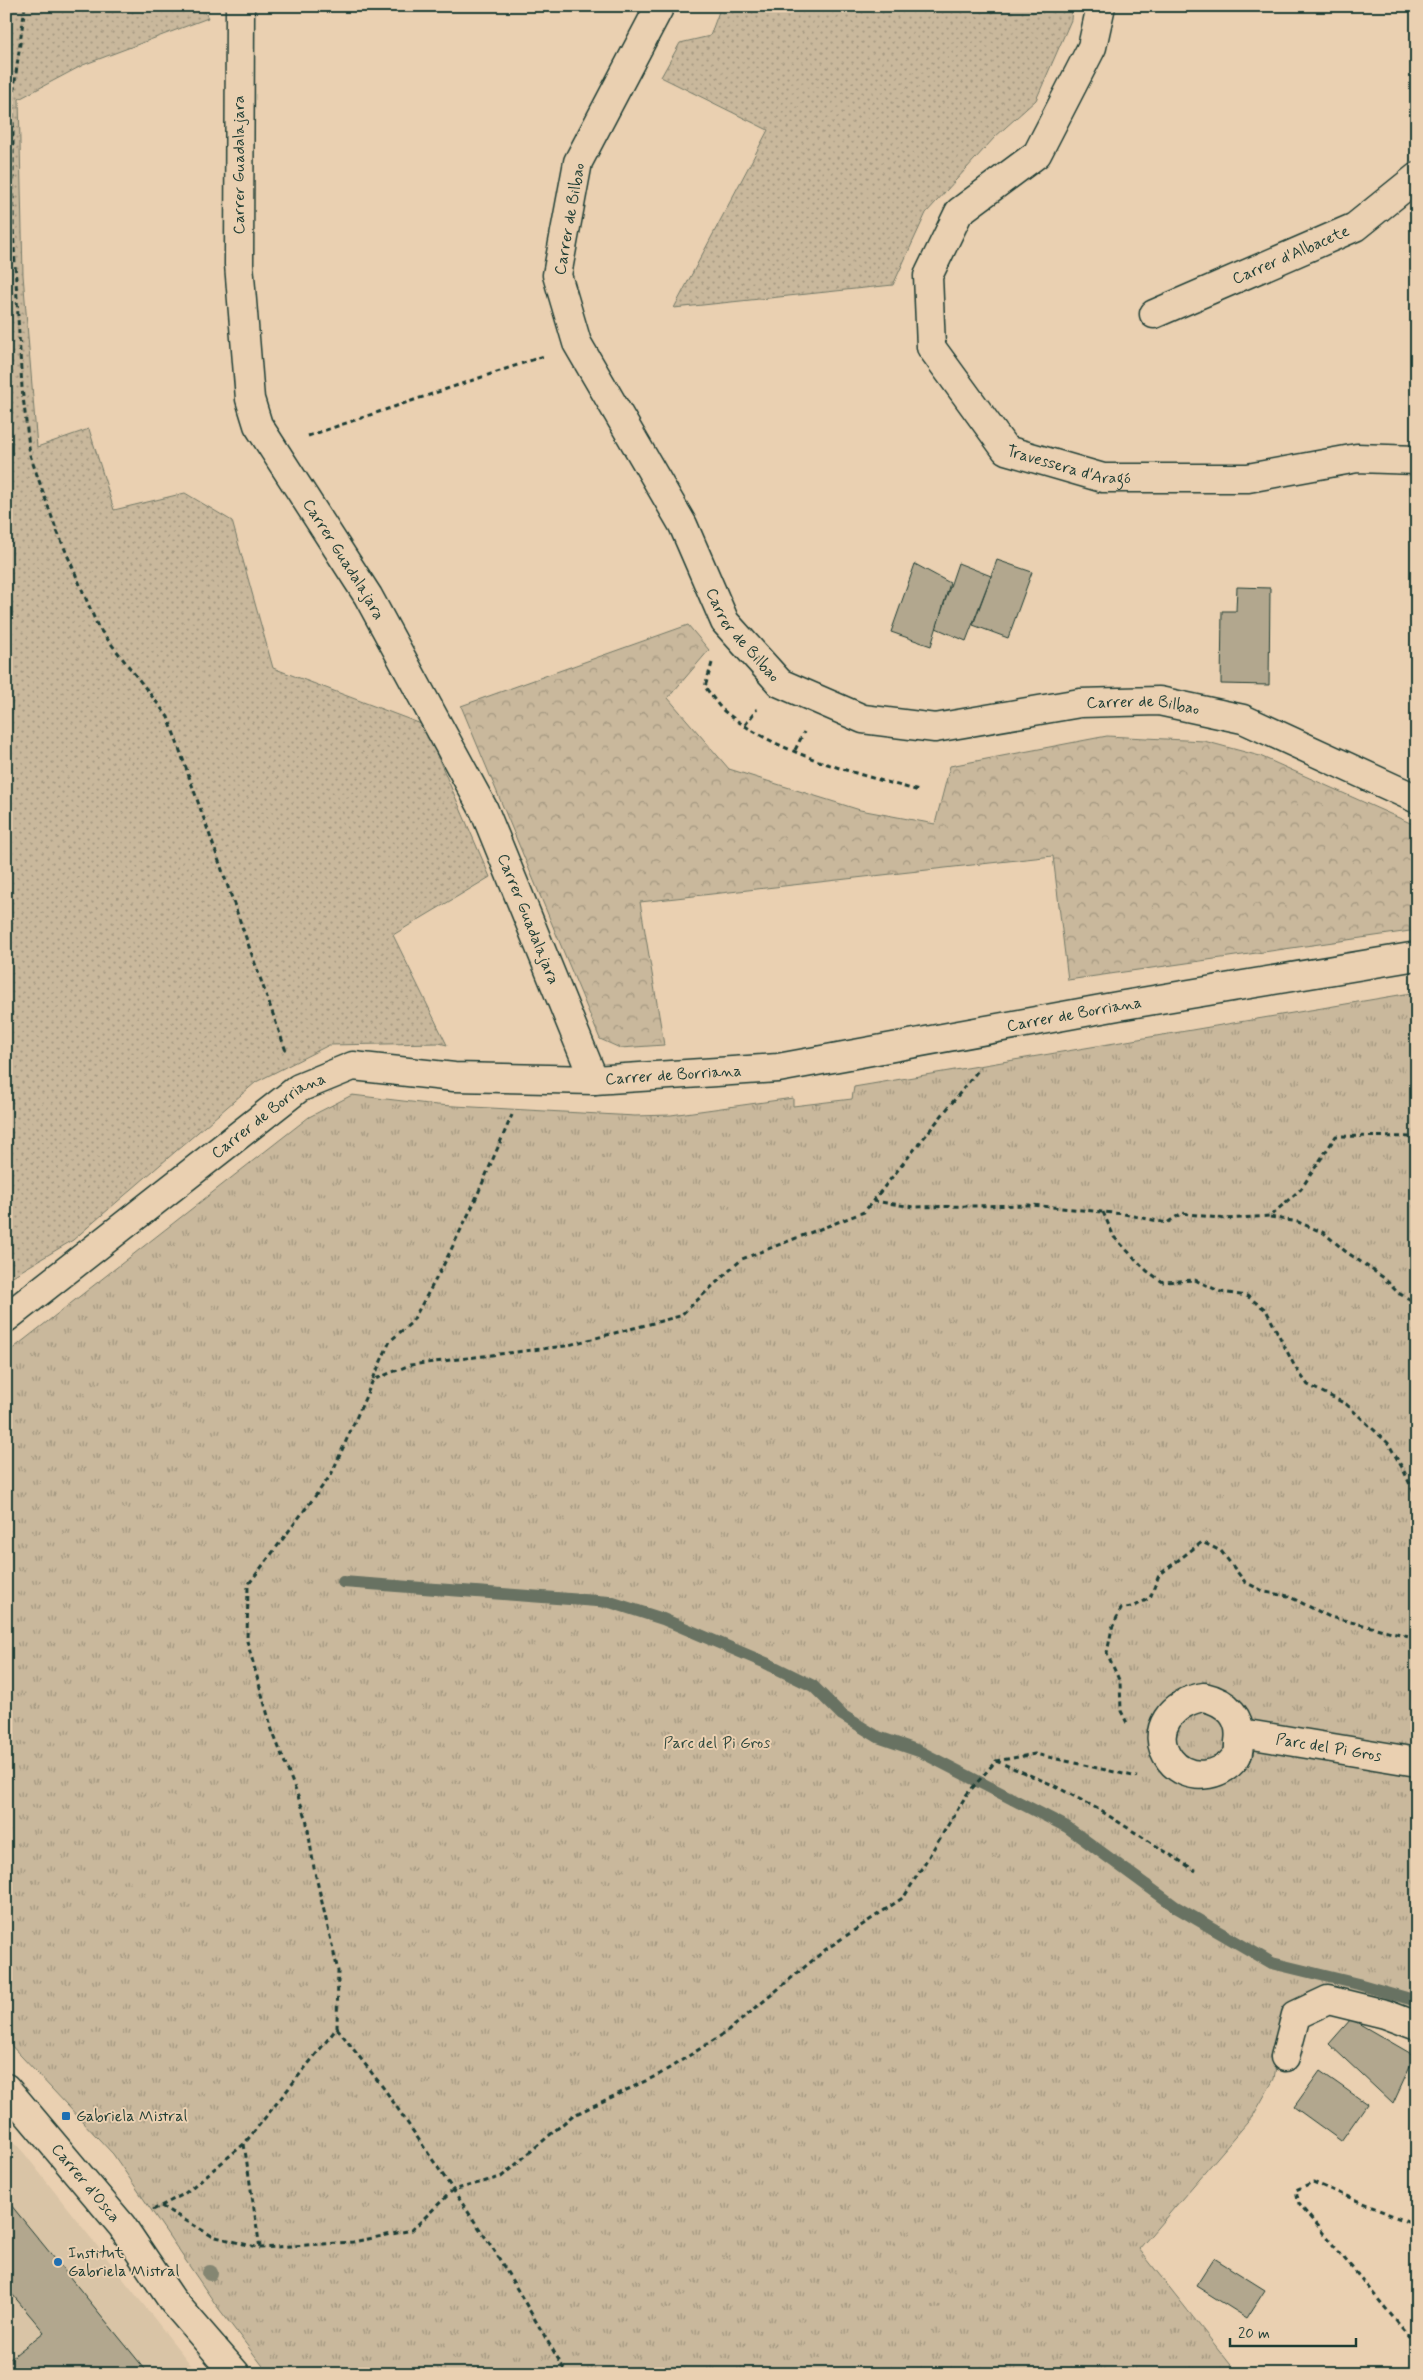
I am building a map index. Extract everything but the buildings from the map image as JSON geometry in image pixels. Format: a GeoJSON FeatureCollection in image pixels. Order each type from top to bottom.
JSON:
{"type":"FeatureCollection","features":[{"type":"Feature","properties":{"kind":"street","name":"Carrer Guadalajara"},"geometry":{"type":"LineString","coordinates":[[240,6],[239,264],[250,399],[255,416],[278,458],[368,596],[484,810],[594,1080]]}},
{"type":"Feature","properties":{"kind":"street","name":"Carrer de Bilbao"},"geometry":{"type":"LineString","coordinates":[[660,6],[578,162],[557,275],[577,342],[683,525],[725,622],[780,683],[863,720],[935,728],[1080,703],[1159,701],[1243,720],[1417,799]]}},
{"type":"Feature","properties":{"kind":"street","name":"Travessera d'Aragó"},"geometry":{"type":"LineString","coordinates":[[1101,6],[1092,46],[1037,154],[959,212],[928,276],[931,347],[1006,450],[1103,478],[1248,478],[1357,458],[1417,460]]}},
{"type":"Feature","properties":{"kind":"street","name":"Carrer d'Albacete"},"geometry":{"type":"LineString","coordinates":[[1154,314],[1355,227],[1417,177]]}},
{"type":"Feature","properties":{"kind":"street","name":"Carrer de Borriana"},"geometry":{"type":"LineString","coordinates":[[6,1318],[299,1088],[353,1066],[454,1077],[594,1080],[778,1068],[1417,956]]}},
{"type":"Feature","properties":{"kind":"street"},"geometry":{"type":"LineString","coordinates":[[1204,1697],[1215,1700],[1233,1711],[1241,1733],[1238,1755],[1225,1769],[1203,1776],[1182,1771],[1170,1760],[1163,1743],[1164,1726],[1169,1715],[1178,1706],[1190,1699],[1204,1697]]}},
{"type":"Feature","properties":{"kind":"street","name":"Parc del Pi Gros"},"geometry":{"type":"LineString","coordinates":[[1241,1733],[1417,1762]]}},
{"type":"Feature","properties":{"kind":"street"},"geometry":{"type":"LineString","coordinates":[[1285,2057],[1296,2015],[1328,2000],[1385,2014],[1417,2026]]}},
{"type":"Feature","properties":{"kind":"street","name":"Carrer d'Osca"},"geometry":{"type":"LineString","coordinates":[[6,2088],[122,2226],[172,2300],[236,2374]]}},
{"type":"Feature","properties":{"kind":"path"},"geometry":{"type":"LineString","coordinates":[[25,6],[13,96],[13,228],[22,388],[30,455],[55,526],[98,627],[168,717],[299,1088]]}},
{"type":"Feature","properties":{"kind":"path"},"geometry":{"type":"LineString","coordinates":[[300,438],[540,358]]}},
{"type":"Feature","properties":{"kind":"path"},"geometry":{"type":"LineString","coordinates":[[725,622],[705,687],[723,710],[761,736],[830,766],[919,791]]}},
{"type":"Feature","properties":{"kind":"path"},"geometry":{"type":"LineString","coordinates":[[746,725],[763,701]]}},
{"type":"Feature","properties":{"kind":"path"},"geometry":{"type":"LineString","coordinates":[[795,750],[806,726]]}},
{"type":"Feature","properties":{"kind":"path"},"geometry":{"type":"LineString","coordinates":[[373,1380],[410,1365],[565,1346],[680,1316],[742,1259],[864,1212],[979,1071],[1004,1027]]}},
{"type":"Feature","properties":{"kind":"path"},"geometry":{"type":"LineString","coordinates":[[122,2226],[184,2194],[244,2144],[337,2028],[338,1971],[314,1868],[306,1818],[272,1730],[247,1641],[248,1585],[331,1476],[390,1341],[412,1322],[441,1270],[500,1147],[526,1079]]}},
{"type":"Feature","properties":{"kind":"path"},"geometry":{"type":"LineString","coordinates":[[1270,1216],[1301,1188],[1336,1136],[1417,1137]]}},
{"type":"Feature","properties":{"kind":"path"},"geometry":{"type":"LineString","coordinates":[[872,1201],[914,1207],[1031,1205],[1124,1214],[1166,1223],[1182,1213],[1225,1219],[1270,1216],[1298,1222],[1324,1232],[1345,1251],[1384,1278],[1398,1293],[1417,1303]]}},
{"type":"Feature","properties":{"kind":"path"},"geometry":{"type":"LineString","coordinates":[[1103,1212],[1114,1237],[1146,1271],[1163,1282],[1195,1280],[1221,1292],[1248,1296],[1266,1310],[1295,1367],[1308,1385],[1346,1404],[1388,1443],[1403,1469],[1417,1500]]}},
{"type":"Feature","properties":{"kind":"path"},"geometry":{"type":"LineString","coordinates":[[1130,1730],[1121,1711],[1120,1682],[1107,1653],[1112,1628],[1121,1609],[1136,1606],[1150,1598],[1159,1575],[1202,1542],[1221,1551],[1245,1582],[1265,1592],[1288,1596],[1330,1617],[1417,1638]]}},
{"type":"Feature","properties":{"kind":"path"},"geometry":{"type":"LineString","coordinates":[[161,2206],[212,2236],[260,2248],[353,2242],[412,2230],[453,2190],[500,2177],[572,2116],[660,2074],[728,2031],[825,1950],[904,1897],[967,1794],[996,1761],[1035,1754],[1134,1777],[1166,1776],[1182,1771]]}},
{"type":"Feature","properties":{"kind":"path"},"geometry":{"type":"LineString","coordinates":[[996,1761],[1053,1785],[1098,1809],[1196,1871]]}},
{"type":"Feature","properties":{"kind":"path"},"geometry":{"type":"LineString","coordinates":[[337,2028],[385,2090],[494,2250],[567,2374]]}},
{"type":"Feature","properties":{"kind":"path"},"geometry":{"type":"LineString","coordinates":[[244,2144],[260,2248]]}},
{"type":"Feature","properties":{"kind":"path"},"geometry":{"type":"LineString","coordinates":[[1417,2226],[1313,2182],[1296,2190],[1300,2204],[1417,2346]]}},
{"type":"Feature","properties":{"kind":"shaded area","name":"Institut Gabriela Mistral"},"geometry":{"type":"Polygon","coordinates":[[[6,2133],[24,2153],[198,2374],[6,2374],[6,2133]]]}},
{"type":"Feature","properties":{"kind":"green space"},"geometry":{"type":"Polygon","coordinates":[[[6,6],[202,6],[208,18],[83,65],[19,99],[23,275],[37,447],[89,429],[114,510],[185,493],[232,521],[273,668],[424,725],[490,877],[393,935],[447,1045],[439,1043],[329,1045],[256,1082],[73,1240],[6,1280],[6,6]]]}},
{"type":"Feature","properties":{"kind":"green space"},"geometry":{"type":"Polygon","coordinates":[[[721,6],[1072,6],[1071,20],[1036,100],[995,137],[926,213],[893,285],[674,308],[768,130],[661,77],[680,43],[710,36],[721,6]]]}},
{"type":"Feature","properties":{"kind":"green space"},"geometry":{"type":"Polygon","coordinates":[[[688,625],[709,650],[668,698],[729,769],[860,810],[935,824],[950,766],[1107,736],[1204,741],[1260,756],[1417,826],[1417,930],[1068,980],[1053,856],[640,902],[664,1045],[620,1048],[600,1039],[461,706],[688,625]]]}},
{"type":"Feature","properties":{"kind":"green space","name":"Parc del Pi Gros"},"geometry":{"type":"Polygon","coordinates":[[[1417,992],[1417,2016],[1363,1995],[1283,2022],[1274,2079],[1253,2116],[1139,2249],[1238,2374],[269,2374],[216,2305],[113,2154],[6,2040],[6,1354],[309,1117],[352,1095],[437,1105],[635,1116],[671,1115],[793,1098],[793,1106],[852,1099],[854,1087],[1417,992]]]}},
{"type":"Feature","properties":{"kind":"waterway"},"geometry":{"type":"LineString","coordinates":[[343,1582],[610,1602],[663,1619],[766,1663],[813,1686],[842,1715],[878,1737],[919,1751],[1067,1827],[1176,1907],[1272,1963],[1417,2001]]}},
{"type":"Feature","properties":{"kind":"place","name":"Gabriela Mistral"},"geometry":{"type":"Point","coordinates":[66,2116]}},
{"type":"Feature","properties":{"kind":"place","name":"Institut Gabriela Mistral"},"geometry":{"type":"Point","coordinates":[58,2262]}}]}
